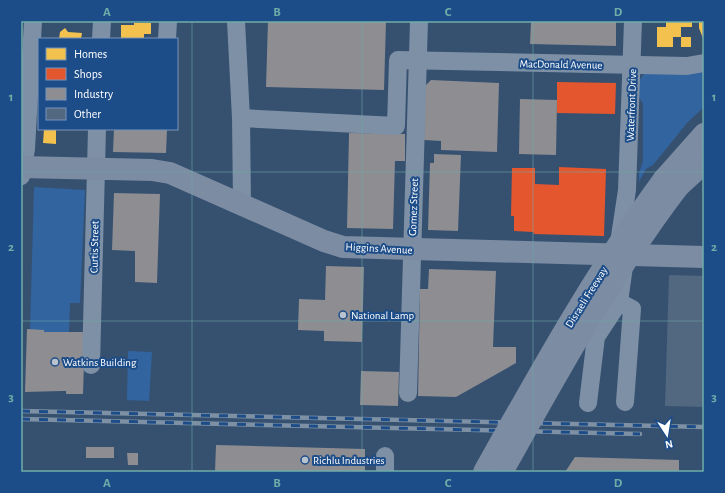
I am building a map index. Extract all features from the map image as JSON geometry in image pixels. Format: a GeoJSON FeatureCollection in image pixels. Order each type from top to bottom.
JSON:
{"type":"FeatureCollection","features":[{"type":"Feature","properties":{"kind":"main road","name":"Disraeli Freeway"},"geometry":{"type":"LineString","coordinates":[[502,472],[563,365],[650,224],[671,183],[704,134]]}},
{"type":"Feature","properties":{"kind":"main road","name":"Disraeli Freeway"},"geometry":{"type":"LineString","coordinates":[[484,472],[548,359],[633,221],[671,183],[704,163]]}},
{"type":"Feature","properties":{"kind":"main road","name":"Higgins Avenue"},"geometry":{"type":"LineString","coordinates":[[22,170],[96,168],[152,170],[170,173],[334,245],[354,248],[704,257]]}},
{"type":"Feature","properties":{"kind":"street"},"geometry":{"type":"LineString","coordinates":[[22,170],[26,149],[33,21]]}},
{"type":"Feature","properties":{"kind":"street"},"geometry":{"type":"LineString","coordinates":[[101,38],[102,21]]}},
{"type":"Feature","properties":{"kind":"street"},"geometry":{"type":"LineString","coordinates":[[167,38],[168,21]]}},
{"type":"Feature","properties":{"kind":"street"},"geometry":{"type":"LineString","coordinates":[[236,21],[241,118],[242,204]]}},
{"type":"Feature","properties":{"kind":"street","name":"Gomez Street"},"geometry":{"type":"LineString","coordinates":[[408,393],[419,21]]}},
{"type":"Feature","properties":{"kind":"street","name":"Waterfront Drive"},"geometry":{"type":"LineString","coordinates":[[619,302],[626,255],[633,21]]}},
{"type":"Feature","properties":{"kind":"street","name":"MacDonald Avenue"},"geometry":{"type":"LineString","coordinates":[[241,118],[396,126],[398,60],[687,66],[704,63]]}},
{"type":"Feature","properties":{"kind":"street","name":"Curtis Street"},"geometry":{"type":"LineString","coordinates":[[91,365],[97,130]]}},
{"type":"Feature","properties":{"kind":"street"},"geometry":{"type":"LineString","coordinates":[[588,403],[596,337],[619,302],[632,309],[625,402]]}},
{"type":"Feature","properties":{"kind":"shaded area"},"geometry":{"type":"Polygon","coordinates":[[[651,71],[704,71],[704,107],[687,123],[653,165],[646,169],[639,182],[639,173],[643,161],[643,104],[638,95],[639,81],[643,75],[651,71]]]}},
{"type":"Feature","properties":{"kind":"shaded area"},"geometry":{"type":"Polygon","coordinates":[[[34,187],[85,190],[80,303],[70,303],[69,333],[30,332],[34,187]]]}},
{"type":"Feature","properties":{"kind":"shaded area"},"geometry":{"type":"Polygon","coordinates":[[[128,351],[152,352],[149,401],[127,400],[128,351]]]}},
{"type":"Feature","properties":{"kind":"building: Homes"},"geometry":{"type":"Polygon","coordinates":[[[666,21],[692,21],[692,27],[681,27],[681,37],[673,37],[673,47],[657,47],[657,27],[666,27],[666,21]]]}},
{"type":"Feature","properties":{"kind":"building: Homes"},"geometry":{"type":"Polygon","coordinates":[[[699,21],[704,21],[704,41],[699,28],[699,21]]]}},
{"type":"Feature","properties":{"kind":"building: Homes"},"geometry":{"type":"Polygon","coordinates":[[[134,23],[151,23],[151,34],[144,34],[144,38],[121,38],[121,25],[134,25],[134,23]]]}},
{"type":"Feature","properties":{"kind":"building: Homes"},"geometry":{"type":"Polygon","coordinates":[[[65,28],[68,32],[82,33],[81,38],[59,38],[60,32],[65,28]]]}},
{"type":"Feature","properties":{"kind":"building: Homes"},"geometry":{"type":"Polygon","coordinates":[[[681,37],[691,37],[691,47],[681,47],[681,37]]]}},
{"type":"Feature","properties":{"kind":"building: Homes"},"geometry":{"type":"Polygon","coordinates":[[[44,130],[56,130],[56,144],[43,143],[44,130]]]}},
{"type":"Feature","properties":{"kind":"building: Shops"},"geometry":{"type":"Polygon","coordinates":[[[557,82],[616,83],[615,114],[557,113],[557,82]]]}},
{"type":"Feature","properties":{"kind":"building: Shops"},"geometry":{"type":"Polygon","coordinates":[[[559,167],[606,169],[604,236],[534,234],[533,232],[514,231],[514,216],[511,216],[512,168],[535,168],[535,184],[559,185],[559,167]]]}},
{"type":"Feature","properties":{"kind":"building: Industry"},"geometry":{"type":"Polygon","coordinates":[[[268,21],[386,21],[384,90],[266,87],[268,21]]]}},
{"type":"Feature","properties":{"kind":"building: Industry"},"geometry":{"type":"Polygon","coordinates":[[[531,21],[616,21],[616,46],[530,44],[531,21]]]}},
{"type":"Feature","properties":{"kind":"building: Industry"},"geometry":{"type":"Polygon","coordinates":[[[431,80],[499,83],[497,152],[441,150],[441,141],[424,140],[425,86],[431,80]]]}},
{"type":"Feature","properties":{"kind":"building: Industry"},"geometry":{"type":"Polygon","coordinates":[[[520,99],[557,100],[556,155],[519,154],[520,99]]]}},
{"type":"Feature","properties":{"kind":"building: Industry"},"geometry":{"type":"Polygon","coordinates":[[[114,130],[167,130],[166,153],[113,152],[114,130]]]}},
{"type":"Feature","properties":{"kind":"building: Industry"},"geometry":{"type":"Polygon","coordinates":[[[349,133],[405,134],[405,161],[395,161],[393,229],[347,228],[349,133]]]}},
{"type":"Feature","properties":{"kind":"building: Industry"},"geometry":{"type":"Polygon","coordinates":[[[434,154],[461,155],[458,231],[428,230],[430,163],[434,163],[434,154]]]}},
{"type":"Feature","properties":{"kind":"building: Industry"},"geometry":{"type":"Polygon","coordinates":[[[114,193],[160,194],[157,283],[135,282],[135,251],[112,250],[114,193]]]}},
{"type":"Feature","properties":{"kind":"building: Industry","name":"National Lamp"},"geometry":{"type":"Polygon","coordinates":[[[326,266],[364,267],[362,342],[324,341],[324,331],[298,330],[299,299],[325,300],[326,266]]]}},
{"type":"Feature","properties":{"kind":"building: Industry"},"geometry":{"type":"Polygon","coordinates":[[[429,269],[496,271],[493,347],[516,347],[516,363],[456,397],[418,396],[420,289],[428,289],[429,269]]]}},
{"type":"Feature","properties":{"kind":"building: Industry","name":"Watkins Building"},"geometry":{"type":"Polygon","coordinates":[[[27,329],[44,330],[44,332],[85,332],[83,394],[66,394],[66,391],[25,392],[27,329]]]}},
{"type":"Feature","properties":{"kind":"building: Industry"},"geometry":{"type":"Polygon","coordinates":[[[361,371],[399,372],[398,406],[360,405],[361,371]]]}},
{"type":"Feature","properties":{"kind":"building: Industry","name":"Richlu Industries"},"geometry":{"type":"Polygon","coordinates":[[[216,445],[365,449],[365,472],[215,472],[216,445]]]}},
{"type":"Feature","properties":{"kind":"building: Industry"},"geometry":{"type":"Polygon","coordinates":[[[86,447],[114,447],[114,458],[86,458],[86,447]]]}},
{"type":"Feature","properties":{"kind":"building: Industry"},"geometry":{"type":"Polygon","coordinates":[[[127,453],[138,453],[138,465],[128,465],[127,453]]]}},
{"type":"Feature","properties":{"kind":"building: Industry"},"geometry":{"type":"Polygon","coordinates":[[[575,457],[679,460],[679,472],[565,472],[575,457]]]}},
{"type":"Feature","properties":{"kind":"building: Other"},"geometry":{"type":"Polygon","coordinates":[[[669,275],[704,276],[704,407],[665,406],[669,275]]]}},
{"type":"Feature","properties":{"kind":"railway"},"geometry":{"type":"LineString","coordinates":[[21,411],[704,427]]}},
{"type":"Feature","properties":{"kind":"railway"},"geometry":{"type":"LineString","coordinates":[[21,419],[640,434]]}},
{"type":"Feature","properties":{"kind":"place","name":"National Lamp"},"geometry":{"type":"Point","coordinates":[343,315]}},
{"type":"Feature","properties":{"kind":"place","name":"Watkins Building"},"geometry":{"type":"Point","coordinates":[55,362]}},
{"type":"Feature","properties":{"kind":"place","name":"Richlu Industries"},"geometry":{"type":"Point","coordinates":[305,460]}}]}
